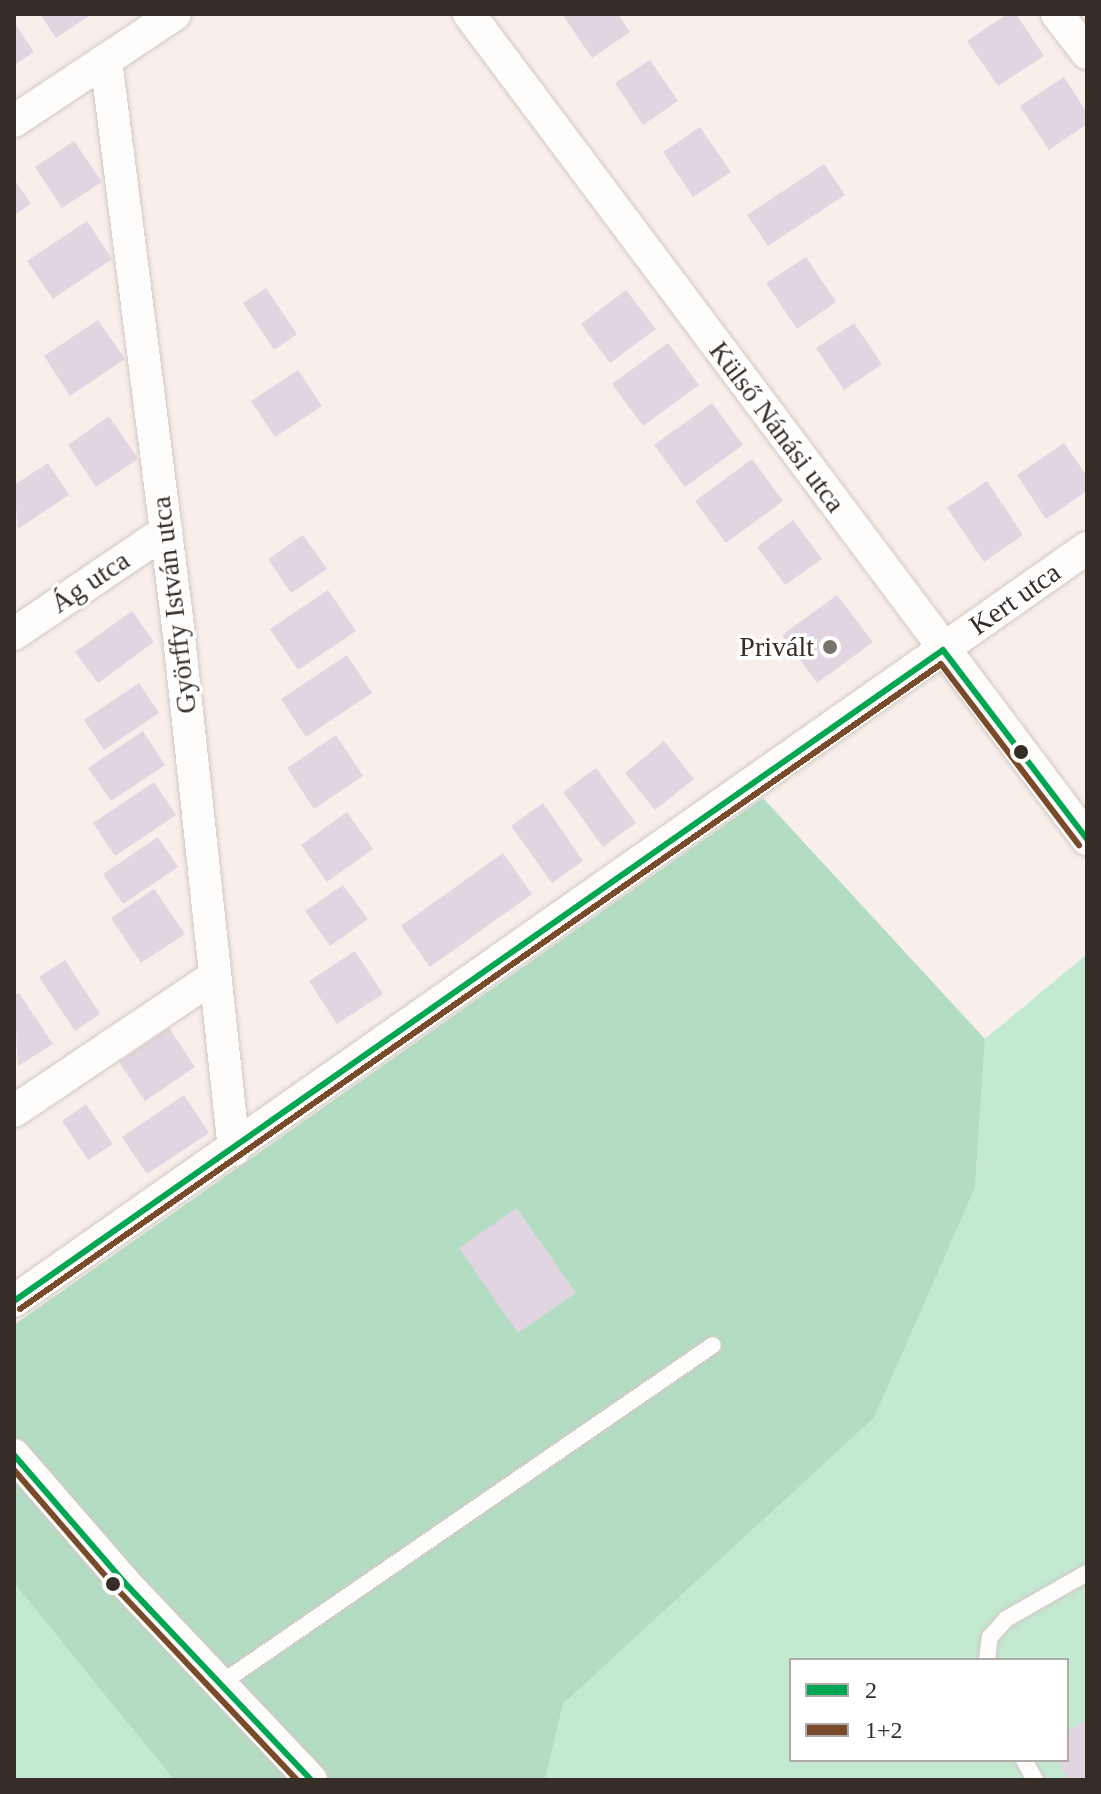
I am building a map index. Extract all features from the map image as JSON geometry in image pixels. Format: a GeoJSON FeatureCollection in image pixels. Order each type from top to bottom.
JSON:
{"type":"FeatureCollection","features":[{"type":"Feature","properties":{"kind":"street"},"geometry":{"type":"LineString","coordinates":[[14,121],[175,14]]}},
{"type":"Feature","properties":{"kind":"street","name":"Külső Nánási utca"},"geometry":{"type":"LineString","coordinates":[[469,14],[1087,839]]}},
{"type":"Feature","properties":{"kind":"street"},"geometry":{"type":"LineString","coordinates":[[1057,14],[1087,53]]}},
{"type":"Feature","properties":{"kind":"street","name":"Györffy István utca"},"geometry":{"type":"LineString","coordinates":[[106,60],[166,531],[234,1150]]}},
{"type":"Feature","properties":{"kind":"street","name":"Ág utca"},"geometry":{"type":"LineString","coordinates":[[14,634],[166,531]]}},
{"type":"Feature","properties":{"kind":"street","name":"Kert utca"},"geometry":{"type":"LineString","coordinates":[[14,1301],[234,1150],[1087,548]]}},
{"type":"Feature","properties":{"kind":"street"},"geometry":{"type":"LineString","coordinates":[[14,1111],[215,976]]}},
{"type":"Feature","properties":{"kind":"street"},"geometry":{"type":"LineString","coordinates":[[14,1455],[220,1684],[311,1780]]}},
{"type":"Feature","properties":{"kind":"lane"},"geometry":{"type":"LineString","coordinates":[[220,1684],[713,1345]]}},
{"type":"Feature","properties":{"kind":"lane"},"geometry":{"type":"LineString","coordinates":[[987,1658],[990,1637],[1006,1619],[1087,1573]]}},
{"type":"Feature","properties":{"kind":"lane"},"geometry":{"type":"LineString","coordinates":[[1025,1762],[1035,1780]]}},
{"type":"Feature","properties":{"kind":"green space"},"geometry":{"type":"Polygon","coordinates":[[[763,798],[985,1039],[975,1188],[874,1418],[563,1704],[545,1780],[174,1780],[14,1583],[14,1325],[763,798]]]}},
{"type":"Feature","properties":{"kind":"green space"},"geometry":{"type":"Polygon","coordinates":[[[1087,954],[1087,1780],[545,1780],[563,1704],[874,1418],[975,1188],[985,1039],[1087,954]]]}},
{"type":"Feature","properties":{"kind":"green space"},"geometry":{"type":"Polygon","coordinates":[[[14,1583],[174,1780],[14,1780],[14,1583]]]}},
{"type":"Feature","properties":{"kind":"building"},"geometry":{"type":"Polygon","coordinates":[[[40,14],[92,14],[56,38],[40,14]]]}},
{"type":"Feature","properties":{"kind":"building"},"geometry":{"type":"Polygon","coordinates":[[[562,14],[618,14],[630,32],[592,58],[562,14]]]}},
{"type":"Feature","properties":{"kind":"building"},"geometry":{"type":"Polygon","coordinates":[[[1007,14],[1016,14],[1044,56],[998,86],[967,41],[1007,14]]]}},
{"type":"Feature","properties":{"kind":"building"},"geometry":{"type":"Polygon","coordinates":[[[14,22],[34,52],[14,65],[14,22]]]}},
{"type":"Feature","properties":{"kind":"building"},"geometry":{"type":"Polygon","coordinates":[[[650,60],[678,101],[643,125],[615,83],[650,60]]]}},
{"type":"Feature","properties":{"kind":"building"},"geometry":{"type":"Polygon","coordinates":[[[1064,77],[1087,113],[1087,124],[1049,150],[1020,106],[1064,77]]]}},
{"type":"Feature","properties":{"kind":"building"},"geometry":{"type":"Polygon","coordinates":[[[700,127],[731,172],[693,197],[663,152],[700,127]]]}},
{"type":"Feature","properties":{"kind":"building"},"geometry":{"type":"Polygon","coordinates":[[[74,141],[102,182],[62,208],[35,167],[74,141]]]}},
{"type":"Feature","properties":{"kind":"building"},"geometry":{"type":"Polygon","coordinates":[[[824,164],[845,195],[768,246],[747,215],[824,164]]]}},
{"type":"Feature","properties":{"kind":"building"},"geometry":{"type":"Polygon","coordinates":[[[14,179],[31,204],[14,215],[14,179]]]}},
{"type":"Feature","properties":{"kind":"building"},"geometry":{"type":"Polygon","coordinates":[[[87,221],[112,259],[53,299],[27,261],[87,221]]]}},
{"type":"Feature","properties":{"kind":"building"},"geometry":{"type":"Polygon","coordinates":[[[806,257],[836,302],[797,329],[766,283],[806,257]]]}},
{"type":"Feature","properties":{"kind":"building"},"geometry":{"type":"Polygon","coordinates":[[[266,288],[297,334],[274,350],[243,303],[266,288]]]}},
{"type":"Feature","properties":{"kind":"building"},"geometry":{"type":"Polygon","coordinates":[[[626,290],[656,329],[610,363],[581,324],[626,290]]]}},
{"type":"Feature","properties":{"kind":"building"},"geometry":{"type":"Polygon","coordinates":[[[98,320],[125,359],[70,396],[44,356],[98,320]]]}},
{"type":"Feature","properties":{"kind":"building"},"geometry":{"type":"Polygon","coordinates":[[[854,323],[882,364],[844,390],[816,348],[854,323]]]}},
{"type":"Feature","properties":{"kind":"building"},"geometry":{"type":"Polygon","coordinates":[[[668,343],[699,385],[643,426],[612,384],[668,343]]]}},
{"type":"Feature","properties":{"kind":"building"},"geometry":{"type":"Polygon","coordinates":[[[298,370],[322,406],[275,437],[251,401],[298,370]]]}},
{"type":"Feature","properties":{"kind":"building"},"geometry":{"type":"Polygon","coordinates":[[[712,403],[743,445],[685,487],[654,445],[712,403]]]}},
{"type":"Feature","properties":{"kind":"building"},"geometry":{"type":"Polygon","coordinates":[[[109,416],[138,459],[96,487],[68,445],[109,416]]]}},
{"type":"Feature","properties":{"kind":"building"},"geometry":{"type":"Polygon","coordinates":[[[1064,443],[1087,476],[1087,491],[1046,519],[1017,475],[1064,443]]]}},
{"type":"Feature","properties":{"kind":"building"},"geometry":{"type":"Polygon","coordinates":[[[752,459],[783,501],[726,543],[695,501],[752,459]]]}},
{"type":"Feature","properties":{"kind":"building"},"geometry":{"type":"Polygon","coordinates":[[[48,463],[69,495],[18,529],[14,485],[48,463]]]}},
{"type":"Feature","properties":{"kind":"building"},"geometry":{"type":"Polygon","coordinates":[[[987,481],[1023,535],[984,562],[947,508],[987,481]]]}},
{"type":"Feature","properties":{"kind":"building"},"geometry":{"type":"Polygon","coordinates":[[[793,520],[822,559],[785,585],[757,547],[793,520]]]}},
{"type":"Feature","properties":{"kind":"building"},"geometry":{"type":"Polygon","coordinates":[[[303,535],[327,569],[291,593],[268,559],[303,535]]]}},
{"type":"Feature","properties":{"kind":"building"},"geometry":{"type":"Polygon","coordinates":[[[328,590],[356,631],[298,670],[270,629],[328,590]]]}},
{"type":"Feature","properties":{"kind":"building"},"geometry":{"type":"Polygon","coordinates":[[[837,595],[873,642],[817,683],[782,635],[837,595]]]}},
{"type":"Feature","properties":{"kind":"building"},"geometry":{"type":"Polygon","coordinates":[[[132,611],[154,642],[98,683],[75,652],[132,611]]]}},
{"type":"Feature","properties":{"kind":"building"},"geometry":{"type":"Polygon","coordinates":[[[347,655],[372,693],[306,737],[281,699],[347,655]]]}},
{"type":"Feature","properties":{"kind":"building"},"geometry":{"type":"Polygon","coordinates":[[[139,683],[159,713],[104,750],[84,720],[139,683]]]}},
{"type":"Feature","properties":{"kind":"building"},"geometry":{"type":"Polygon","coordinates":[[[143,731],[165,765],[111,801],[88,768],[143,731]]]}},
{"type":"Feature","properties":{"kind":"building"},"geometry":{"type":"Polygon","coordinates":[[[336,735],[363,776],[314,809],[287,768],[336,735]]]}},
{"type":"Feature","properties":{"kind":"building"},"geometry":{"type":"Polygon","coordinates":[[[664,741],[694,779],[655,810],[625,773],[664,741]]]}},
{"type":"Feature","properties":{"kind":"building"},"geometry":{"type":"Polygon","coordinates":[[[596,768],[636,823],[603,847],[563,792],[596,768]]]}},
{"type":"Feature","properties":{"kind":"building"},"geometry":{"type":"Polygon","coordinates":[[[154,782],[176,815],[115,856],[93,823],[154,782]]]}},
{"type":"Feature","properties":{"kind":"building"},"geometry":{"type":"Polygon","coordinates":[[[543,803],[583,861],[552,883],[511,826],[543,803]]]}},
{"type":"Feature","properties":{"kind":"building"},"geometry":{"type":"Polygon","coordinates":[[[347,812],[373,849],[327,882],[301,845],[347,812]]]}},
{"type":"Feature","properties":{"kind":"building"},"geometry":{"type":"Polygon","coordinates":[[[158,837],[178,867],[123,904],[103,874],[158,837]]]}},
{"type":"Feature","properties":{"kind":"building"},"geometry":{"type":"Polygon","coordinates":[[[503,853],[532,894],[430,967],[401,926],[503,853]]]}},
{"type":"Feature","properties":{"kind":"building"},"geometry":{"type":"Polygon","coordinates":[[[343,885],[368,919],[330,946],[305,911],[343,885]]]}},
{"type":"Feature","properties":{"kind":"building"},"geometry":{"type":"Polygon","coordinates":[[[154,889],[185,934],[141,963],[111,918],[154,889]]]}},
{"type":"Feature","properties":{"kind":"building"},"geometry":{"type":"Polygon","coordinates":[[[355,951],[383,994],[337,1024],[309,981],[355,951]]]}},
{"type":"Feature","properties":{"kind":"building"},"geometry":{"type":"Polygon","coordinates":[[[65,960],[100,1014],[75,1031],[39,977],[65,960]]]}},
{"type":"Feature","properties":{"kind":"building"},"geometry":{"type":"Polygon","coordinates":[[[19,993],[53,1044],[18,1066],[14,996],[19,993]]]}},
{"type":"Feature","properties":{"kind":"building"},"geometry":{"type":"Polygon","coordinates":[[[169,1028],[195,1067],[145,1101],[119,1062],[169,1028]]]}},
{"type":"Feature","properties":{"kind":"building"},"geometry":{"type":"Polygon","coordinates":[[[184,1095],[209,1133],[147,1174],[122,1137],[184,1095]]]}},
{"type":"Feature","properties":{"kind":"building"},"geometry":{"type":"Polygon","coordinates":[[[86,1104],[113,1144],[88,1160],[62,1121],[86,1104]]]}},
{"type":"Feature","properties":{"kind":"building"},"geometry":{"type":"Polygon","coordinates":[[[517,1208],[576,1293],[518,1333],[459,1248],[517,1208]]]}},
{"type":"Feature","properties":{"kind":"building"},"geometry":{"type":"Polygon","coordinates":[[[1087,1720],[1087,1780],[1068,1780],[1058,1762],[1069,1762],[1069,1730],[1087,1720]]]}},
{"type":"Feature","properties":{"kind":"transit line","name":"2"},"geometry":{"type":"LineString","coordinates":[[14,1301],[943,650],[1087,839]]}},
{"type":"Feature","properties":{"kind":"transit line","name":"1+2"},"geometry":{"type":"LineString","coordinates":[[20,1309],[941,664],[1079,845]]}},
{"type":"Feature","properties":{"kind":"transit line","name":"2"},"geometry":{"type":"LineString","coordinates":[[14,1455],[123,1581],[311,1780]]}},
{"type":"Feature","properties":{"kind":"transit line","name":"1+2"},"geometry":{"type":"LineString","coordinates":[[14,1470],[116,1588],[297,1780]]}},
{"type":"Feature","properties":{"kind":"place","name":"Privált"},"geometry":{"type":"Point","coordinates":[830,647]}}]}
